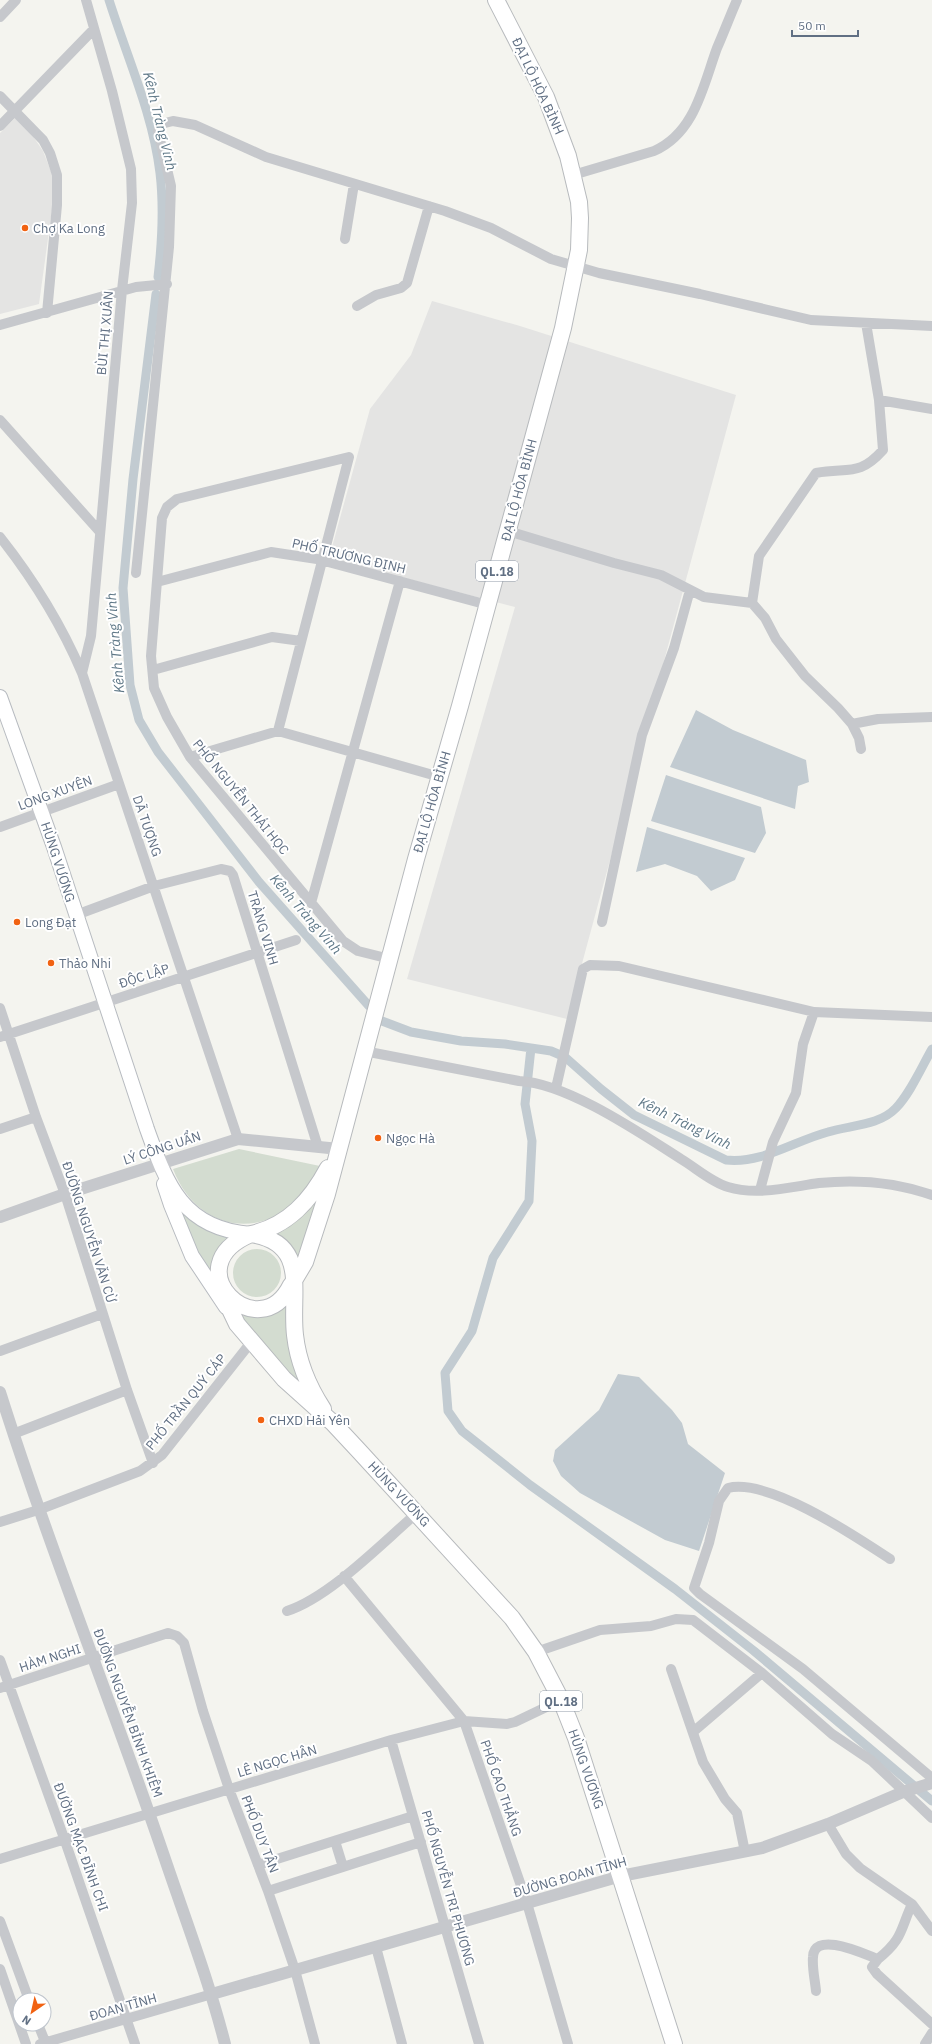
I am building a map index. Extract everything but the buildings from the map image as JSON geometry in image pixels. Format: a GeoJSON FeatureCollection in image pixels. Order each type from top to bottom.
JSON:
{"type":"FeatureCollection","features":[{"type":"Feature","properties":{"kind":"highway","name":"ĐẠI LỘ HÒA BÌNH"},"geometry":{"type":"LineString","coordinates":[[295,1277],[327,1194],[416,859],[488,605],[563,328],[576,267],[580,218],[573,175],[561,135],[546,97],[496,0]]}},
{"type":"Feature","properties":{"kind":"highway"},"geometry":{"type":"LineString","coordinates":[[333,1423],[294,1390],[238,1324],[225,1293],[219,1270],[224,1254],[231,1245],[251,1234],[264,1231],[284,1221],[301,1207],[317,1187],[339,1149]]}},
{"type":"Feature","properties":{"kind":"highway"},"geometry":{"type":"LineString","coordinates":[[251,1234],[275,1240],[284,1248],[291,1258],[295,1277],[294,1324],[297,1348],[304,1374],[333,1423]]}},
{"type":"Feature","properties":{"kind":"highway"},"geometry":{"type":"LineString","coordinates":[[225,1293],[241,1306],[253,1309],[266,1308],[277,1303],[295,1277]]}},
{"type":"Feature","properties":{"kind":"highway"},"geometry":{"type":"LineString","coordinates":[[294,1324],[295,1277]]}},
{"type":"Feature","properties":{"kind":"highway","name":"HÙNG VƯƠNG"},"geometry":{"type":"LineString","coordinates":[[333,1423],[508,1613],[536,1652],[561,1700],[588,1772],[674,2044]]}},
{"type":"Feature","properties":{"kind":"main road","name":"HÙNG VƯƠNG"},"geometry":{"type":"LineString","coordinates":[[0,697],[42,812],[159,1164]]}},
{"type":"Feature","properties":{"kind":"main road"},"geometry":{"type":"LineString","coordinates":[[159,1164],[173,1192],[195,1214],[221,1228],[236,1233],[251,1234]]}},
{"type":"Feature","properties":{"kind":"main road"},"geometry":{"type":"LineString","coordinates":[[159,1164],[171,1205],[198,1267],[238,1324]]}},
{"type":"Feature","properties":{"kind":"main road"},"geometry":{"type":"LineString","coordinates":[[198,1267],[225,1293]]}},
{"type":"Feature","properties":{"kind":"street"},"geometry":{"type":"LineString","coordinates":[[0,17],[16,0]]}},
{"type":"Feature","properties":{"kind":"street","name":"BÙI THỊ XUÂN"},"geometry":{"type":"LineString","coordinates":[[82,673],[91,636],[122,290],[132,203],[131,169],[112,91],[86,0]]}},
{"type":"Feature","properties":{"kind":"street"},"geometry":{"type":"LineString","coordinates":[[573,175],[654,151],[678,136],[698,103],[737,0]]}},
{"type":"Feature","properties":{"kind":"street"},"geometry":{"type":"LineString","coordinates":[[0,126],[94,29]]}},
{"type":"Feature","properties":{"kind":"street"},"geometry":{"type":"LineString","coordinates":[[0,96],[43,140],[50,153],[57,175],[57,205],[47,313]]}},
{"type":"Feature","properties":{"kind":"street"},"geometry":{"type":"LineString","coordinates":[[136,574],[167,284],[171,186],[159,134],[159,127],[161,124],[173,121],[195,125],[266,157],[429,206],[491,228],[551,259],[576,267],[700,294],[796,318],[932,326]]}},
{"type":"Feature","properties":{"kind":"street"},"geometry":{"type":"LineString","coordinates":[[345,239],[354,184]]}},
{"type":"Feature","properties":{"kind":"street"},"geometry":{"type":"LineString","coordinates":[[357,306],[376,295],[401,288],[408,283],[429,206]]}},
{"type":"Feature","properties":{"kind":"street"},"geometry":{"type":"LineString","coordinates":[[0,325],[47,313],[122,290],[167,284]]}},
{"type":"Feature","properties":{"kind":"street"},"geometry":{"type":"LineString","coordinates":[[752,603],[759,556],[816,473],[864,468],[873,462],[883,450],[879,400],[866,323]]}},
{"type":"Feature","properties":{"kind":"street"},"geometry":{"type":"LineString","coordinates":[[879,400],[932,409]]}},
{"type":"Feature","properties":{"kind":"street"},"geometry":{"type":"LineString","coordinates":[[0,420],[100,532]]}},
{"type":"Feature","properties":{"kind":"street","name":"PHỐ NGUYỄN THÁI HỌC"},"geometry":{"type":"LineString","coordinates":[[322,561],[349,457],[177,499],[167,507],[162,518],[151,656],[154,688],[167,717],[190,757],[343,941],[358,951],[390,959]]}},
{"type":"Feature","properties":{"kind":"street"},"geometry":{"type":"LineString","coordinates":[[508,531],[661,576],[704,597],[752,603],[766,618],[776,639],[805,676],[852,724],[859,738],[861,749]]}},
{"type":"Feature","properties":{"kind":"street","name":"DÃ TƯỢNG"},"geometry":{"type":"LineString","coordinates":[[0,537],[21,564],[56,617],[82,673],[98,715],[119,784],[238,1139]]}},
{"type":"Feature","properties":{"kind":"street","name":"PHỐ TRƯƠNG ĐỊNH"},"geometry":{"type":"LineString","coordinates":[[157,582],[271,552],[322,561],[488,605]]}},
{"type":"Feature","properties":{"kind":"street"},"geometry":{"type":"LineString","coordinates":[[278,731],[322,561]]}},
{"type":"Feature","properties":{"kind":"street"},"geometry":{"type":"LineString","coordinates":[[311,903],[354,752],[400,581]]}},
{"type":"Feature","properties":{"kind":"street"},"geometry":{"type":"LineString","coordinates":[[602,922],[642,735],[674,648],[690,590]]}},
{"type":"Feature","properties":{"kind":"street"},"geometry":{"type":"LineString","coordinates":[[153,670],[272,638],[301,640]]}},
{"type":"Feature","properties":{"kind":"street"},"geometry":{"type":"LineString","coordinates":[[852,724],[878,719],[932,717]]}},
{"type":"Feature","properties":{"kind":"street"},"geometry":{"type":"LineString","coordinates":[[190,757],[278,731],[440,777]]}},
{"type":"Feature","properties":{"kind":"street","name":"LONG XUYÊN"},"geometry":{"type":"LineString","coordinates":[[0,827],[119,784]]}},
{"type":"Feature","properties":{"kind":"street","name":"TRÀNG VINH"},"geometry":{"type":"LineString","coordinates":[[76,915],[154,886],[221,869],[230,871],[233,875],[318,1147]]}},
{"type":"Feature","properties":{"kind":"street","name":"ĐỘC LẬP"},"geometry":{"type":"LineString","coordinates":[[4,1036],[296,940]]}},
{"type":"Feature","properties":{"kind":"street"},"geometry":{"type":"LineString","coordinates":[[556,1088],[566,1037],[583,969],[590,965],[619,966],[814,1012],[932,1018]]}},
{"type":"Feature","properties":{"kind":"street","name":"ĐƯỜNG NGUYỄN VĂN CỪ"},"geometry":{"type":"LineString","coordinates":[[0,1008],[4,1036],[65,1194],[102,1314],[153,1463]]}},
{"type":"Feature","properties":{"kind":"street"},"geometry":{"type":"LineString","coordinates":[[760,1190],[774,1142],[796,1093],[803,1044],[814,1012]]}},
{"type":"Feature","properties":{"kind":"street"},"geometry":{"type":"LineString","coordinates":[[364,1051],[519,1081],[531,1081],[556,1088],[626,1126],[726,1186],[747,1190],[760,1190],[841,1181],[872,1182],[904,1186],[932,1195]]}},
{"type":"Feature","properties":{"kind":"street"},"geometry":{"type":"LineString","coordinates":[[0,1129],[36,1117]]}},
{"type":"Feature","properties":{"kind":"street","name":"LÝ CÔNG UẨN"},"geometry":{"type":"LineString","coordinates":[[0,1217],[65,1194],[238,1139],[339,1149]]}},
{"type":"Feature","properties":{"kind":"street"},"geometry":{"type":"LineString","coordinates":[[0,1351],[102,1314]]}},
{"type":"Feature","properties":{"kind":"street","name":"PHỐ TRẦN QUÝ CÁP"},"geometry":{"type":"LineString","coordinates":[[0,1522],[38,1510],[140,1471],[153,1463],[162,1455],[252,1341]]}},
{"type":"Feature","properties":{"kind":"street"},"geometry":{"type":"LineString","coordinates":[[13,1434],[127,1390]]}},
{"type":"Feature","properties":{"kind":"street","name":"ĐƯỜNG NGUYỄN BỈNH KHIÊM"},"geometry":{"type":"LineString","coordinates":[[0,1392],[38,1510],[150,1813],[212,1994],[225,2044]]}},
{"type":"Feature","properties":{"kind":"street"},"geometry":{"type":"LineString","coordinates":[[890,1559],[840,1527],[790,1500],[754,1489],[734,1486],[728,1488],[719,1501],[709,1543],[694,1588],[808,1674],[931,1781]]}},
{"type":"Feature","properties":{"kind":"street"},"geometry":{"type":"LineString","coordinates":[[287,1611],[315,1598],[344,1576],[417,1513]]}},
{"type":"Feature","properties":{"kind":"street","name":"PHỐ CAO THẮNG"},"geometry":{"type":"LineString","coordinates":[[344,1576],[464,1721],[527,1903],[568,2044]]}},
{"type":"Feature","properties":{"kind":"street"},"geometry":{"type":"LineString","coordinates":[[536,1652],[600,1630],[651,1626],[683,1619],[693,1620],[762,1673],[832,1734],[872,1761],[906,1791],[932,1818]]}},
{"type":"Feature","properties":{"kind":"street","name":"HÀM NGHI"},"geometry":{"type":"LineString","coordinates":[[5,1687],[168,1633],[177,1636]]}},
{"type":"Feature","properties":{"kind":"street","name":"PHỐ DUY TÂN"},"geometry":{"type":"LineString","coordinates":[[177,1636],[184,1643],[203,1711],[229,1788],[268,1891],[295,1970],[315,2044]]}},
{"type":"Feature","properties":{"kind":"street","name":"ĐƯỜNG MẠC ĐĨNH CHI"},"geometry":{"type":"LineString","coordinates":[[0,1660],[5,1687],[64,1838],[128,2019],[135,2044]]}},
{"type":"Feature","properties":{"kind":"street"},"geometry":{"type":"LineString","coordinates":[[671,1669],[692,1732],[708,1772],[737,1813],[745,1852]]}},
{"type":"Feature","properties":{"kind":"street"},"geometry":{"type":"LineString","coordinates":[[692,1732],[762,1673]]}},
{"type":"Feature","properties":{"kind":"street","name":"LÊ NGỌC HÂN"},"geometry":{"type":"LineString","coordinates":[[0,1859],[64,1838],[391,1740],[464,1721],[511,1723],[561,1700]]}},
{"type":"Feature","properties":{"kind":"street","name":"PHỐ NGUYỄN TRI PHƯƠNG"},"geometry":{"type":"LineString","coordinates":[[391,1740],[479,2044]]}},
{"type":"Feature","properties":{"kind":"street","name":"ĐƯỜNG ĐOAN TĨNH"},"geometry":{"type":"LineString","coordinates":[[212,1994],[621,1876],[762,1848],[828,1824],[931,1781]]}},
{"type":"Feature","properties":{"kind":"street"},"geometry":{"type":"LineString","coordinates":[[258,1865],[413,1816]]}},
{"type":"Feature","properties":{"kind":"street"},"geometry":{"type":"LineString","coordinates":[[828,1824],[846,1854],[860,1868],[912,1904],[932,1931]]}},
{"type":"Feature","properties":{"kind":"street"},"geometry":{"type":"LineString","coordinates":[[335,1841],[343,1867]]}},
{"type":"Feature","properties":{"kind":"street"},"geometry":{"type":"LineString","coordinates":[[268,1891],[421,1842]]}},
{"type":"Feature","properties":{"kind":"street"},"geometry":{"type":"LineString","coordinates":[[912,1904],[896,1943],[878,1959],[872,1967],[877,1974],[932,2024]]}},
{"type":"Feature","properties":{"kind":"street"},"geometry":{"type":"LineString","coordinates":[[0,1921],[26,1992]]}},
{"type":"Feature","properties":{"kind":"street"},"geometry":{"type":"LineString","coordinates":[[816,1991],[813,1957],[817,1948],[824,1944],[834,1944],[878,1959]]}},
{"type":"Feature","properties":{"kind":"street"},"geometry":{"type":"LineString","coordinates":[[376,1947],[402,2044]]}},
{"type":"Feature","properties":{"kind":"street"},"geometry":{"type":"LineString","coordinates":[[0,1969],[26,2044]]}},
{"type":"Feature","properties":{"kind":"street","name":"ĐOAN TĨNH"},"geometry":{"type":"LineString","coordinates":[[44,2043],[212,1994]]}},
{"type":"Feature","properties":{"kind":"street"},"geometry":{"type":"LineString","coordinates":[[41,2032],[44,2043]]}},
{"type":"Feature","properties":{"kind":"street"},"geometry":{"type":"LineString","coordinates":[[925,2044],[932,2033]]}},
{"type":"Feature","properties":{"kind":"shaded area","name":"Chợ Ka Long"},"geometry":{"type":"Polygon","coordinates":[[[15,118],[30,132],[43,151],[52,174],[53,202],[39,304],[0,314],[0,133],[15,118]]]}},
{"type":"Feature","properties":{"kind":"shaded area"},"geometry":{"type":"Polygon","coordinates":[[[432,301],[520,326],[736,395],[567,1019],[407,979],[515,607],[329,558],[370,409],[411,355],[432,301]]]}},
{"type":"Feature","properties":{"kind":"shaded area"},"geometry":{"type":"Polygon","coordinates":[[[696,710],[733,730],[806,760],[809,782],[798,786],[795,809],[670,767],[696,710]]]}},
{"type":"Feature","properties":{"kind":"shaded area"},"geometry":{"type":"Polygon","coordinates":[[[666,775],[761,807],[766,833],[755,853],[651,821],[666,775]]]}},
{"type":"Feature","properties":{"kind":"shaded area"},"geometry":{"type":"Polygon","coordinates":[[[647,827],[745,858],[735,880],[711,891],[697,876],[665,864],[636,872],[647,827]]]}},
{"type":"Feature","properties":{"kind":"shaded area"},"geometry":{"type":"Polygon","coordinates":[[[239,1149],[320,1166],[306,1190],[289,1208],[268,1219],[246,1224],[225,1221],[204,1211],[187,1194],[173,1169],[239,1149]]]}},
{"type":"Feature","properties":{"kind":"shaded area"},"geometry":{"type":"Polygon","coordinates":[[[322,1191],[300,1263],[274,1234],[322,1191]]]}},
{"type":"Feature","properties":{"kind":"shaded area"},"geometry":{"type":"Polygon","coordinates":[[[179,1210],[197,1223],[231,1239],[213,1276],[193,1246],[179,1210]]]}},
{"type":"Feature","properties":{"kind":"shaded area"},"geometry":{"type":"Polygon","coordinates":[[[252,1249],[262,1249],[274,1256],[281,1268],[281,1278],[274,1290],[262,1297],[252,1297],[244,1293],[237,1286],[233,1278],[233,1268],[237,1260],[244,1253],[252,1249]]]}},
{"type":"Feature","properties":{"kind":"shaded area"},"geometry":{"type":"Polygon","coordinates":[[[287,1305],[302,1389],[238,1316],[255,1316],[287,1305]]]}},
{"type":"Feature","properties":{"kind":"shaded area"},"geometry":{"type":"Polygon","coordinates":[[[618,1374],[639,1377],[672,1410],[682,1423],[688,1444],[725,1473],[699,1551],[665,1540],[580,1493],[561,1476],[553,1461],[555,1450],[599,1410],[618,1374]]]}},
{"type":"Feature","properties":{"kind":"waterway","name":"Kênh Tràng Vinh"},"geometry":{"type":"LineString","coordinates":[[109,0],[146,107],[157,151],[162,212],[158,277]]}},
{"type":"Feature","properties":{"kind":"waterway","name":"Kênh Tràng Vinh"},"geometry":{"type":"LineString","coordinates":[[156,294],[133,479],[123,588],[130,685],[139,720],[158,752],[259,882],[369,1006]]}},
{"type":"Feature","properties":{"kind":"waterway","name":"Kênh Tràng Vinh"},"geometry":{"type":"LineString","coordinates":[[382,1021],[411,1032],[461,1041],[505,1044],[551,1051],[565,1057],[601,1089],[634,1115],[726,1160],[752,1159],[778,1151],[815,1136],[873,1122],[889,1114],[901,1102],[911,1087],[932,1049]]}},
{"type":"Feature","properties":{"kind":"waterway"},"geometry":{"type":"LineString","coordinates":[[531,1048],[525,1104],[532,1141],[529,1201],[493,1258],[472,1331],[445,1373],[448,1411],[462,1431],[530,1485],[675,1589],[754,1651],[932,1801]]}},
{"type":"Feature","properties":{"kind":"place","name":"Chợ Ka Long"},"geometry":{"type":"Point","coordinates":[25,228]}},
{"type":"Feature","properties":{"kind":"place","name":"Long Đạt"},"geometry":{"type":"Point","coordinates":[17,922]}},
{"type":"Feature","properties":{"kind":"place","name":"Thảo Nhi"},"geometry":{"type":"Point","coordinates":[51,963]}},
{"type":"Feature","properties":{"kind":"place","name":"Ngọc Hà"},"geometry":{"type":"Point","coordinates":[378,1138]}},
{"type":"Feature","properties":{"kind":"place","name":"CHXD Hải Yên"},"geometry":{"type":"Point","coordinates":[261,1420]}}]}
